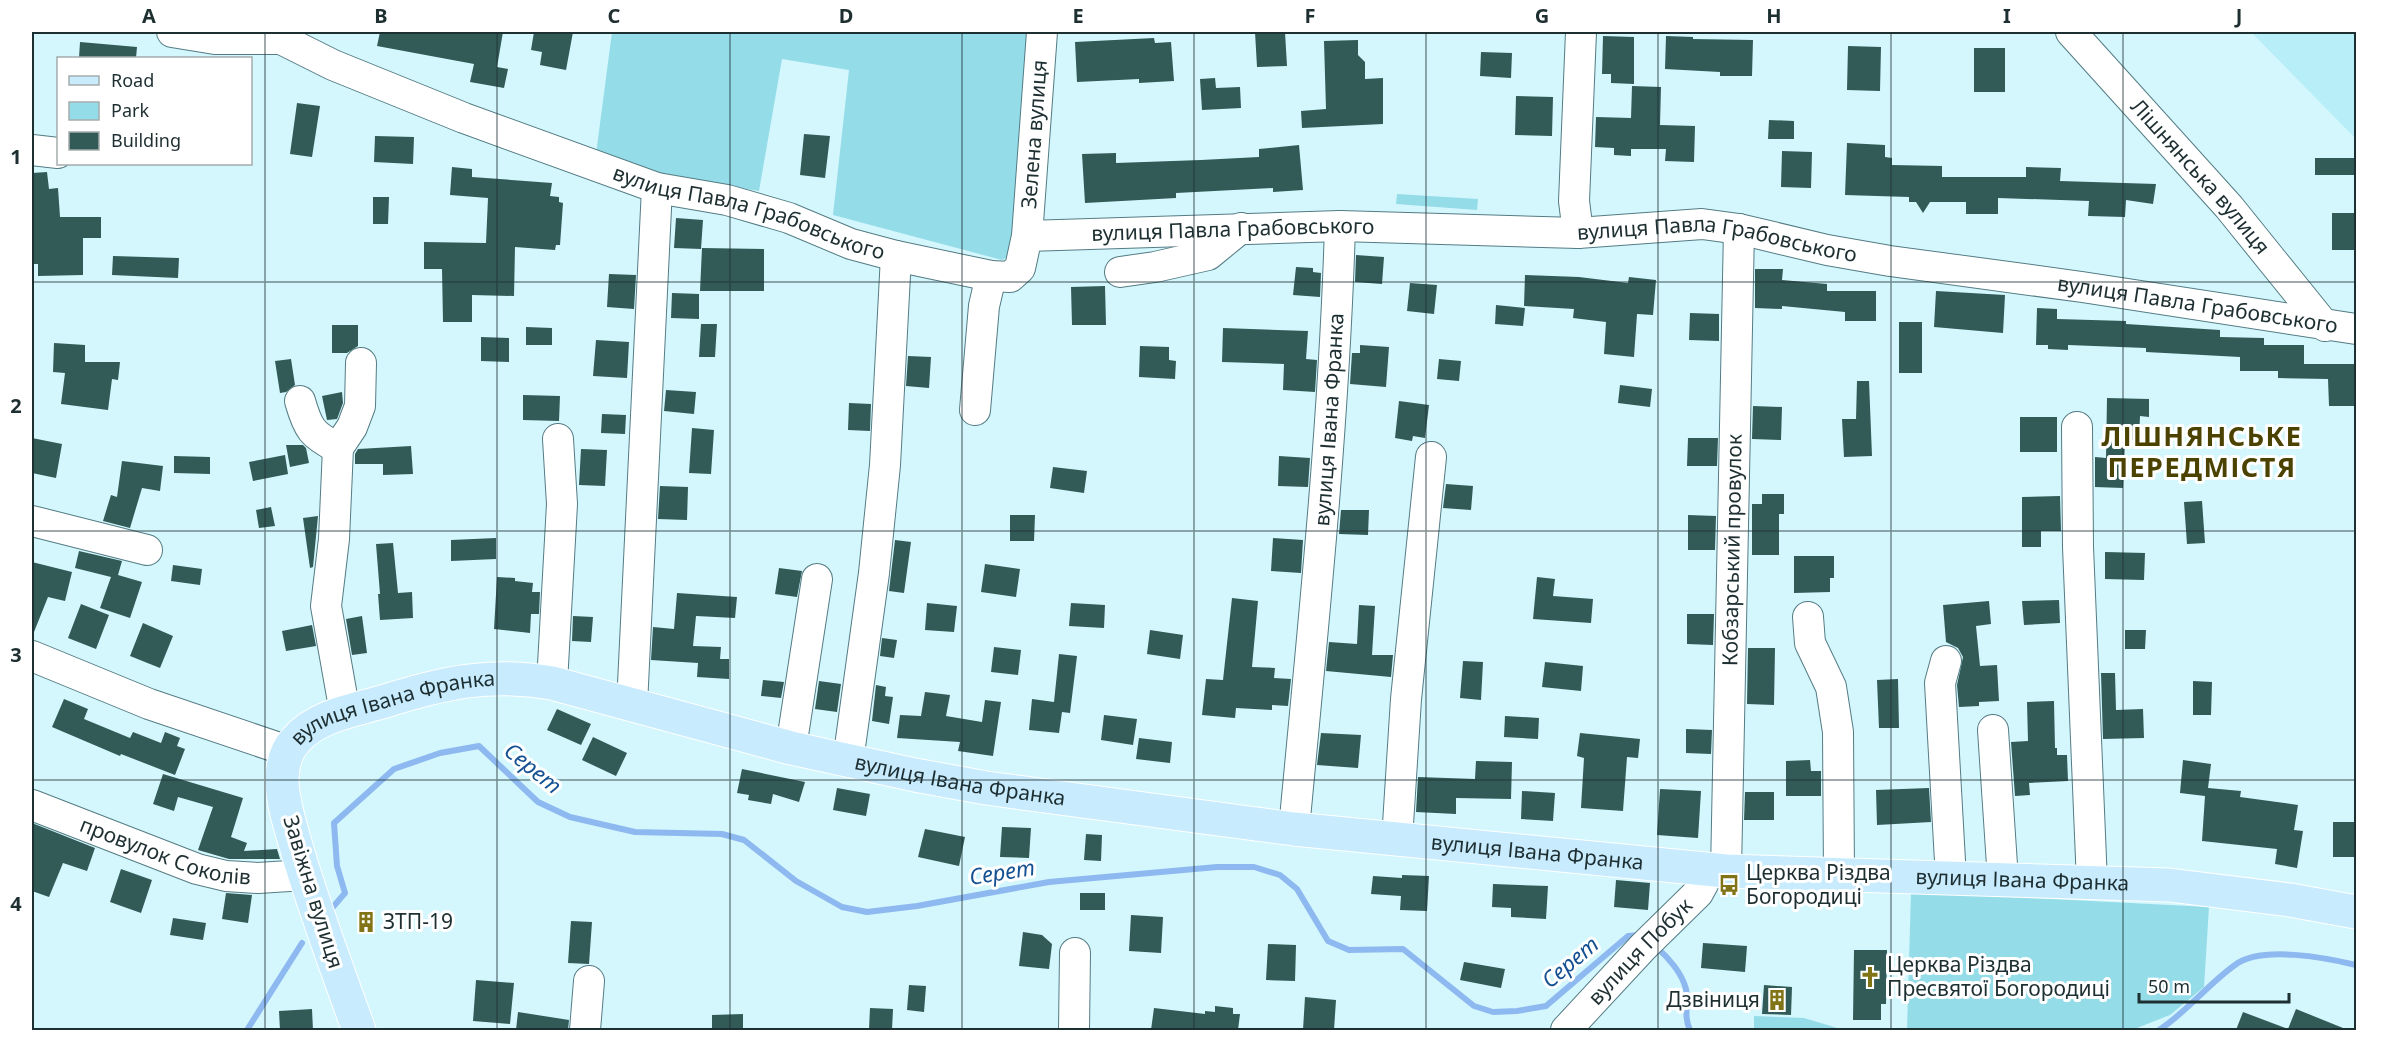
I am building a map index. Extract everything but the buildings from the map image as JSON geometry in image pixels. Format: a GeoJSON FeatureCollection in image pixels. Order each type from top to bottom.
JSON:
{"type":"FeatureCollection","features":[{"type":"Feature","properties":{"kind":"main road","name":"вулиця Івана Франка"},"geometry":{"type":"LineString","coordinates":[[288,751],[307,729],[345,713],[423,689],[496,677],[528,679],[552,683],[848,762],[986,788],[1294,829],[1716,870],[2169,885],[2244,893],[2356,912]]}},
{"type":"Feature","properties":{"kind":"main road","name":"Завіжна вулиця"},"geometry":{"type":"LineString","coordinates":[[288,751],[282,785],[290,823],[305,875],[359,1030]]}},
{"type":"Feature","properties":{"kind":"street","name":"вулиця Павла Грабовського"},"geometry":{"type":"LineString","coordinates":[[172,32],[215,39],[281,35],[333,65],[464,118],[657,188],[727,200],[789,218],[851,244],[991,276],[1010,277],[1020,268],[1027,236],[1340,226],[1578,233],[1702,224],[1739,229],[1827,250],[1890,261],[2082,287],[2356,330]]}},
{"type":"Feature","properties":{"kind":"street","name":"Зелена вулиця"},"geometry":{"type":"LineString","coordinates":[[1027,236],[1042,32]]}},
{"type":"Feature","properties":{"kind":"street"},"geometry":{"type":"LineString","coordinates":[[1578,233],[1574,201],[1581,32]]}},
{"type":"Feature","properties":{"kind":"street","name":"Лішнянська вулиця"},"geometry":{"type":"LineString","coordinates":[[2071,32],[2229,207],[2325,326]]}},
{"type":"Feature","properties":{"kind":"street"},"geometry":{"type":"LineString","coordinates":[[32,150],[57,153]]}},
{"type":"Feature","properties":{"kind":"street"},"geometry":{"type":"LineString","coordinates":[[632,705],[657,188]]}},
{"type":"Feature","properties":{"kind":"street","name":"вулиця Івана Франка"},"geometry":{"type":"LineString","coordinates":[[1294,829],[1320,552],[1336,332],[1340,226]]}},
{"type":"Feature","properties":{"kind":"street"},"geometry":{"type":"LineString","coordinates":[[1120,272],[1208,255],[1241,228]]}},
{"type":"Feature","properties":{"kind":"street","name":"Кобзарський провулок"},"geometry":{"type":"LineString","coordinates":[[1716,870],[1739,229]]}},
{"type":"Feature","properties":{"kind":"street"},"geometry":{"type":"LineString","coordinates":[[848,762],[874,573],[885,465],[896,256]]}},
{"type":"Feature","properties":{"kind":"street"},"geometry":{"type":"LineString","coordinates":[[975,410],[984,306],[991,276]]}},
{"type":"Feature","properties":{"kind":"street"},"geometry":{"type":"LineString","coordinates":[[345,713],[326,606],[334,539],[338,448],[352,427],[360,406],[361,363]]}},
{"type":"Feature","properties":{"kind":"street"},"geometry":{"type":"LineString","coordinates":[[300,401],[307,424],[321,440],[338,448]]}},
{"type":"Feature","properties":{"kind":"street"},"geometry":{"type":"LineString","coordinates":[[2077,428],[2078,547],[2091,883]]}},
{"type":"Feature","properties":{"kind":"street"},"geometry":{"type":"LineString","coordinates":[[552,683],[562,504],[558,438]]}},
{"type":"Feature","properties":{"kind":"street"},"geometry":{"type":"LineString","coordinates":[[1397,840],[1406,699],[1431,457]]}},
{"type":"Feature","properties":{"kind":"street"},"geometry":{"type":"LineString","coordinates":[[32,520],[147,550]]}},
{"type":"Feature","properties":{"kind":"street"},"geometry":{"type":"LineString","coordinates":[[791,748],[817,579]]}},
{"type":"Feature","properties":{"kind":"street"},"geometry":{"type":"LineString","coordinates":[[1808,617],[1810,643],[1831,687],[1838,732],[1839,875]]}},
{"type":"Feature","properties":{"kind":"street","name":"вулиця Івана Франка"},"geometry":{"type":"LineString","coordinates":[[32,656],[149,704],[288,751]]}},
{"type":"Feature","properties":{"kind":"street"},"geometry":{"type":"LineString","coordinates":[[1946,661],[1940,683],[1951,879]]}},
{"type":"Feature","properties":{"kind":"street"},"geometry":{"type":"LineString","coordinates":[[1994,730],[2003,880]]}},
{"type":"Feature","properties":{"kind":"street","name":"провулок Соколів"},"geometry":{"type":"LineString","coordinates":[[32,805],[197,869],[226,876],[258,878],[305,875]]}},
{"type":"Feature","properties":{"kind":"street","name":"вулиця Побук"},"geometry":{"type":"LineString","coordinates":[[1566,1030],[1653,937],[1698,893],[1704,882],[1716,870]]}},
{"type":"Feature","properties":{"kind":"street"},"geometry":{"type":"LineString","coordinates":[[1074,1030],[1075,953]]}},
{"type":"Feature","properties":{"kind":"street"},"geometry":{"type":"LineString","coordinates":[[585,1030],[589,981]]}},
{"type":"Feature","properties":{"kind":"shaded area"},"geometry":{"type":"Polygon","coordinates":[[[2251,32],[2356,32],[2356,139],[2251,32]]]}},
{"type":"Feature","properties":{"kind":"green space"},"geometry":{"type":"Polygon","coordinates":[[[612,32],[1029,33],[1014,239],[1008,257],[1002,260],[833,215],[849,70],[782,59],[759,191],[662,176],[596,154],[612,32]]]}},
{"type":"Feature","properties":{"kind":"green space"},"geometry":{"type":"Polygon","coordinates":[[[1397,194],[1478,199],[1477,210],[1396,204],[1397,194]]]}},
{"type":"Feature","properties":{"kind":"green space"},"geometry":{"type":"Polygon","coordinates":[[[1911,892],[2209,907],[2204,987],[2170,1015],[2132,1030],[1907,1030],[1911,892]]]}},
{"type":"Feature","properties":{"kind":"green space"},"geometry":{"type":"Polygon","coordinates":[[[1754,1016],[1804,1018],[1844,1030],[1754,1030],[1754,1016]]]}},
{"type":"Feature","properties":{"kind":"waterway","name":"Серет"},"geometry":{"type":"LineString","coordinates":[[333,907],[345,893],[337,866],[334,823],[394,769],[440,753],[479,746],[538,802],[570,817],[635,832],[722,834],[744,840],[796,881],[842,907],[867,912],[917,906],[1049,882],[1217,867],[1254,867],[1280,875],[1297,889],[1328,941],[1349,950],[1403,949],[1474,1006],[1493,1012],[1546,1006],[1628,936],[1641,935]]}},
{"type":"Feature","properties":{"kind":"waterway","name":"Серет"},"geometry":{"type":"LineString","coordinates":[[247,1030],[302,943]]}},
{"type":"Feature","properties":{"kind":"waterway","name":"Серет"},"geometry":{"type":"LineString","coordinates":[[1656,947],[1674,966],[1684,983],[1690,1030]]}},
{"type":"Feature","properties":{"kind":"waterway","name":"Серет"},"geometry":{"type":"LineString","coordinates":[[2159,1030],[2225,973],[2246,959],[2277,954],[2329,959],[2356,965]]}},
{"type":"Feature","properties":{"kind":"place","name":"Церква Різдва Богородиці"},"geometry":{"type":"Point","coordinates":[1729,885]}},
{"type":"Feature","properties":{"kind":"place","name":"ЗТП-19"},"geometry":{"type":"Point","coordinates":[366,922]}},
{"type":"Feature","properties":{"kind":"place","name":"Церква Різдва Пресвятої Богородиці"},"geometry":{"type":"Point","coordinates":[1870,977]}},
{"type":"Feature","properties":{"kind":"place","name":"Дзвіниця"},"geometry":{"type":"Point","coordinates":[1777,1000]}},
{"type":"Feature","properties":{"kind":"district","name":"ЛІШНЯНСЬКЕ ПЕРЕДМІСТЯ"},"geometry":{"type":"Point","coordinates":[2202,452]}}]}
